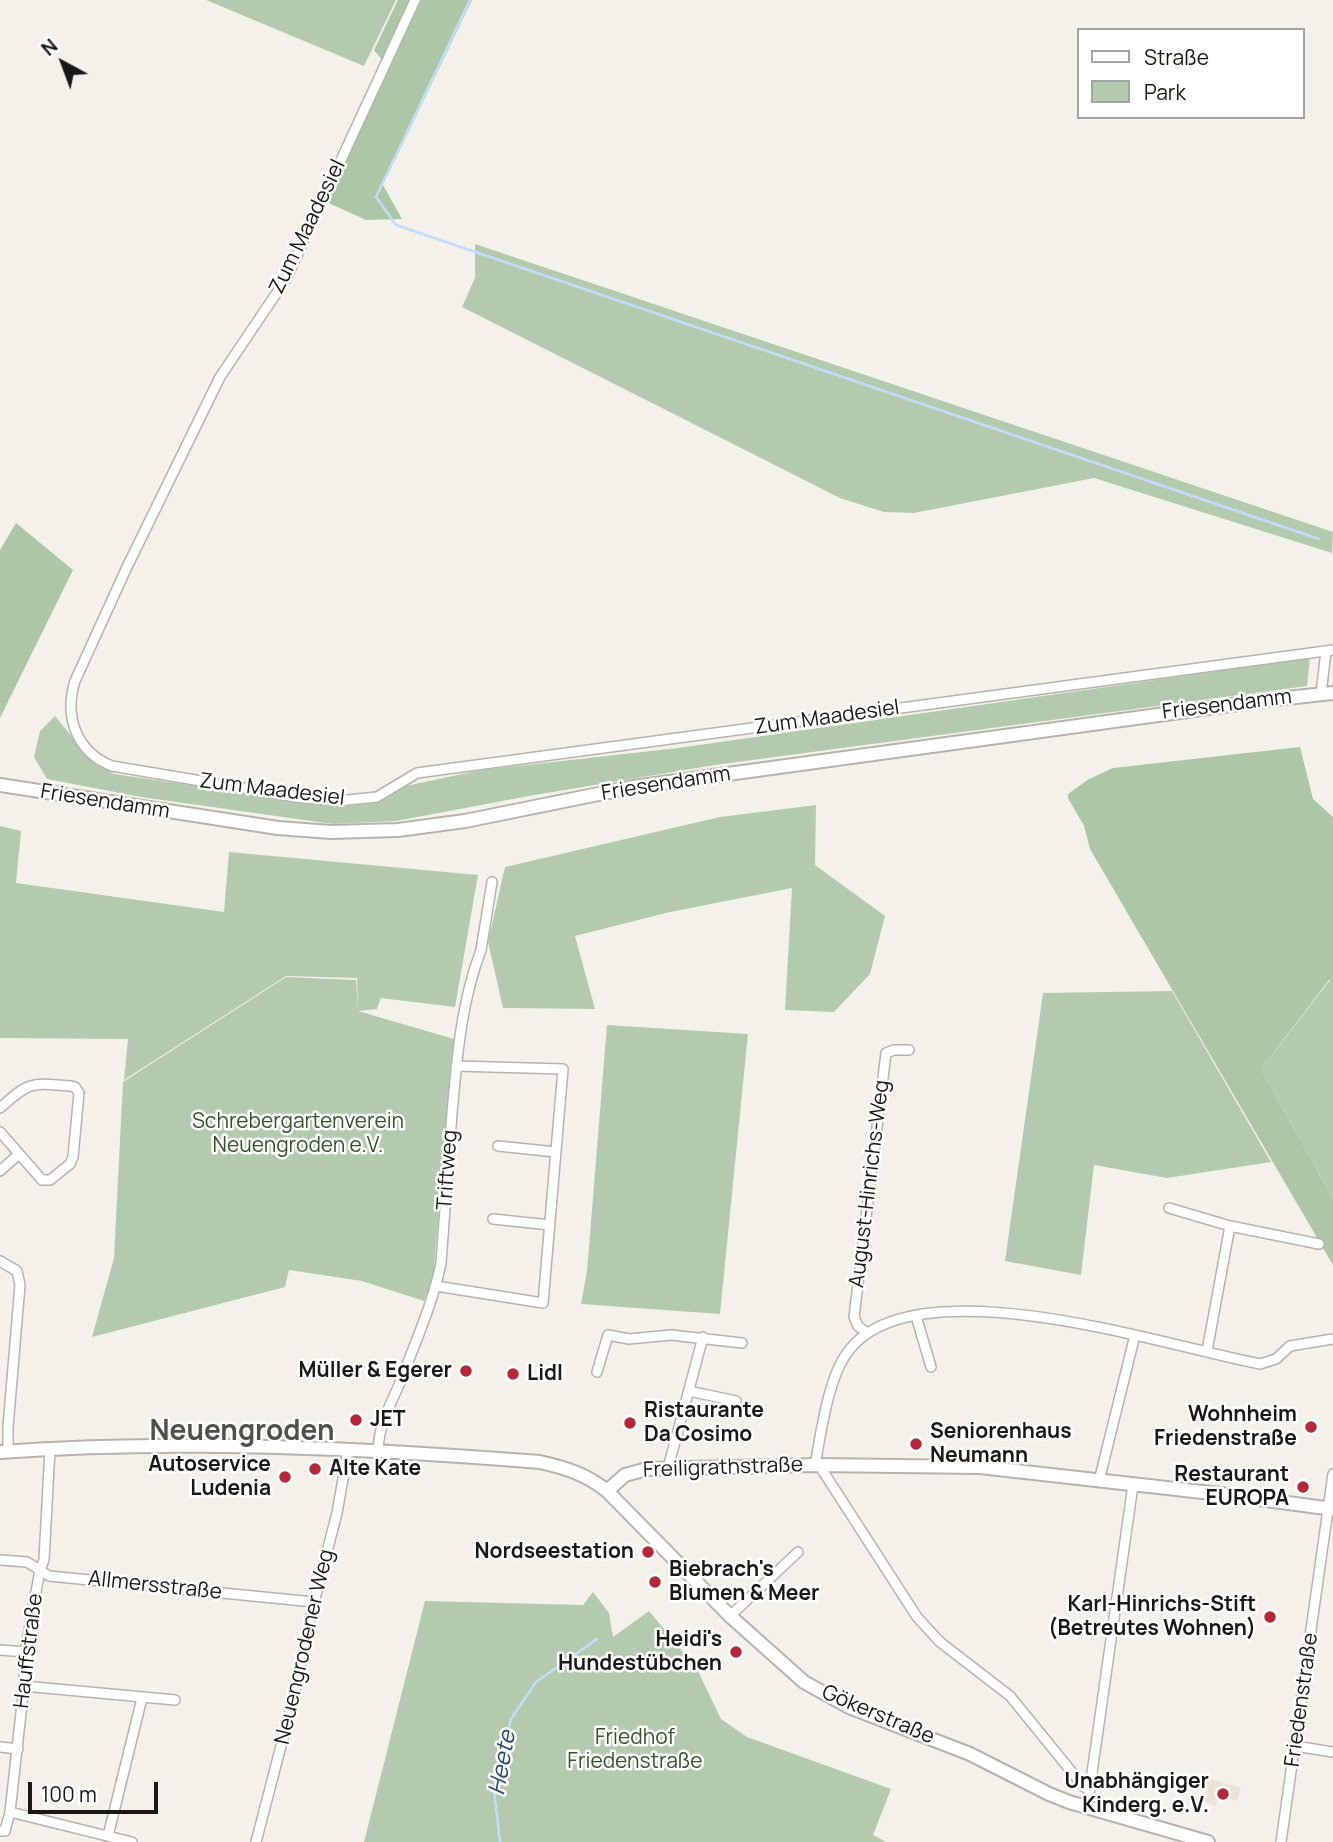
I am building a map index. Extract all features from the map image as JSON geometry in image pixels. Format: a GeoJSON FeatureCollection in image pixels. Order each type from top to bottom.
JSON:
{"type":"FeatureCollection","features":[{"type":"Feature","properties":{"kind":"main road","name":"Friesendamm"},"geometry":{"type":"LineString","coordinates":[[0,785],[278,828],[331,832],[398,830],[465,821],[634,788],[1327,693]]}},
{"type":"Feature","properties":{"kind":"main road"},"geometry":{"type":"LineString","coordinates":[[4,1452],[96,1446],[378,1450],[540,1462],[576,1471],[607,1491]]}},
{"type":"Feature","properties":{"kind":"main road","name":"Freiligrathstraße"},"geometry":{"type":"LineString","coordinates":[[607,1491],[625,1475],[635,1471],[667,1468],[980,1466],[1331,1509]]}},
{"type":"Feature","properties":{"kind":"main road","name":"Gökerstraße"},"geometry":{"type":"LineString","coordinates":[[607,1491],[730,1616],[776,1659],[818,1691],[874,1718],[970,1754],[1049,1794],[1087,1808],[1208,1842]]}},
{"type":"Feature","properties":{"kind":"street","name":"Zum Maadesiel"},"geometry":{"type":"LineString","coordinates":[[415,0],[286,279],[220,377],[127,566],[75,681],[70,701],[74,728],[86,748],[102,762],[112,766],[296,797],[338,801],[370,800],[387,793],[417,773],[1329,650],[1327,693]]}},
{"type":"Feature","properties":{"kind":"street","name":"Triftweg"},"geometry":{"type":"LineString","coordinates":[[378,1450],[381,1423],[401,1379],[436,1286],[441,1263],[462,1012],[481,950],[492,882]]}},
{"type":"Feature","properties":{"kind":"street","name":"August-Hinrichs-Weg"},"geometry":{"type":"LineString","coordinates":[[867,1333],[858,1326],[854,1317],[886,1053],[909,1050]]}},
{"type":"Feature","properties":{"kind":"street"},"geometry":{"type":"LineString","coordinates":[[436,1286],[543,1303],[563,1069],[456,1066]]}},
{"type":"Feature","properties":{"kind":"street"},"geometry":{"type":"LineString","coordinates":[[0,1108],[25,1086],[35,1083],[75,1087],[79,1093],[75,1144],[70,1164],[50,1180],[42,1180],[0,1132]]}},
{"type":"Feature","properties":{"kind":"street"},"geometry":{"type":"LineString","coordinates":[[498,1146],[556,1152]]}},
{"type":"Feature","properties":{"kind":"street"},"geometry":{"type":"LineString","coordinates":[[0,1171],[19,1154]]}},
{"type":"Feature","properties":{"kind":"street"},"geometry":{"type":"LineString","coordinates":[[1169,1208],[1230,1226],[1319,1244]]}},
{"type":"Feature","properties":{"kind":"street"},"geometry":{"type":"LineString","coordinates":[[493,1219],[550,1225]]}},
{"type":"Feature","properties":{"kind":"street"},"geometry":{"type":"LineString","coordinates":[[1207,1351],[1230,1226]]}},
{"type":"Feature","properties":{"kind":"street"},"geometry":{"type":"LineString","coordinates":[[0,1261],[17,1271],[20,1285],[4,1452]]}},
{"type":"Feature","properties":{"kind":"street"},"geometry":{"type":"LineString","coordinates":[[1090,1788],[1084,1787],[1010,1696],[940,1642],[917,1617],[817,1465],[828,1398],[846,1354],[867,1333],[896,1319],[930,1313],[976,1312],[1076,1322],[1260,1364],[1276,1359],[1290,1346],[1333,1339]]}},
{"type":"Feature","properties":{"kind":"street"},"geometry":{"type":"LineString","coordinates":[[916,1316],[931,1367]]}},
{"type":"Feature","properties":{"kind":"street"},"geometry":{"type":"LineString","coordinates":[[597,1372],[608,1335],[629,1339],[671,1335],[743,1343]]}},
{"type":"Feature","properties":{"kind":"street"},"geometry":{"type":"LineString","coordinates":[[1099,1481],[1135,1335]]}},
{"type":"Feature","properties":{"kind":"street"},"geometry":{"type":"LineString","coordinates":[[667,1468],[703,1337]]}},
{"type":"Feature","properties":{"kind":"street"},"geometry":{"type":"LineString","coordinates":[[689,1391],[736,1401]]}},
{"type":"Feature","properties":{"kind":"street","name":"Hauffstraße"},"geometry":{"type":"LineString","coordinates":[[10,1812],[24,1686],[25,1652],[44,1560],[50,1448]]}},
{"type":"Feature","properties":{"kind":"street","name":"Neuengrodener Weg"},"geometry":{"type":"LineString","coordinates":[[256,1842],[289,1720],[314,1602],[337,1513],[348,1450]]}},
{"type":"Feature","properties":{"kind":"street","name":"Friedenstraße"},"geometry":{"type":"LineString","coordinates":[[1281,1842],[1331,1509],[1333,1474]]}},
{"type":"Feature","properties":{"kind":"street"},"geometry":{"type":"LineString","coordinates":[[1087,1808],[1133,1485]]}},
{"type":"Feature","properties":{"kind":"street"},"geometry":{"type":"LineString","coordinates":[[730,1616],[798,1552]]}},
{"type":"Feature","properties":{"kind":"street","name":"Allmersstraße"},"geometry":{"type":"LineString","coordinates":[[0,1560],[27,1562],[49,1576],[314,1602]]}},
{"type":"Feature","properties":{"kind":"street"},"geometry":{"type":"LineString","coordinates":[[0,1650],[25,1652]]}},
{"type":"Feature","properties":{"kind":"street"},"geometry":{"type":"LineString","coordinates":[[24,1686],[174,1700]]}},
{"type":"Feature","properties":{"kind":"street"},"geometry":{"type":"LineString","coordinates":[[107,1836],[142,1698]]}},
{"type":"Feature","properties":{"kind":"street"},"geometry":{"type":"LineString","coordinates":[[1295,1746],[1333,1752]]}},
{"type":"Feature","properties":{"kind":"street"},"geometry":{"type":"LineString","coordinates":[[0,1748],[18,1749]]}},
{"type":"Feature","properties":{"kind":"street"},"geometry":{"type":"LineString","coordinates":[[0,1831],[5,1831],[10,1812],[132,1842]]}},
{"type":"Feature","properties":{"kind":"shaded area","name":"Unabhängiger Kinderg. e.V."},"geometry":{"type":"Polygon","coordinates":[[[1207,1778],[1241,1788],[1237,1801],[1219,1796],[1216,1806],[1204,1802],[1207,1778]]]}},
{"type":"Feature","properties":{"kind":"green space"},"geometry":{"type":"Polygon","coordinates":[[[206,0],[396,0],[364,66],[206,0]]]}},
{"type":"Feature","properties":{"kind":"green space"},"geometry":{"type":"Polygon","coordinates":[[[398,0],[472,0],[383,185],[402,219],[366,220],[324,201],[388,68],[374,50],[398,0]]]}},
{"type":"Feature","properties":{"kind":"green space"},"geometry":{"type":"Polygon","coordinates":[[[475,244],[1333,532],[1332,553],[1094,478],[914,513],[884,512],[840,498],[462,307],[475,278],[475,244]]]}},
{"type":"Feature","properties":{"kind":"green space"},"geometry":{"type":"Polygon","coordinates":[[[16,523],[73,570],[0,718],[0,550],[16,523]]]}},
{"type":"Feature","properties":{"kind":"green space"},"geometry":{"type":"Polygon","coordinates":[[[1310,658],[1307,686],[715,765],[396,821],[333,824],[141,797],[47,779],[34,757],[40,731],[55,716],[88,756],[114,774],[339,807],[377,803],[406,786],[481,770],[678,748],[1310,658]]]}},
{"type":"Feature","properties":{"kind":"green space"},"geometry":{"type":"Polygon","coordinates":[[[1300,747],[1313,799],[1333,817],[1333,983],[1329,980],[1261,1069],[1333,1199],[1333,1265],[1090,849],[1084,826],[1068,798],[1068,794],[1089,779],[1113,768],[1300,747]]]}},
{"type":"Feature","properties":{"kind":"green space"},"geometry":{"type":"Polygon","coordinates":[[[816,805],[815,865],[885,916],[870,974],[834,1012],[785,1010],[792,888],[670,912],[575,936],[595,1009],[503,1008],[488,942],[505,867],[720,817],[816,805]]]}},
{"type":"Feature","properties":{"kind":"green space"},"geometry":{"type":"Polygon","coordinates":[[[0,826],[21,831],[16,883],[224,912],[229,852],[478,875],[455,1007],[381,998],[377,1009],[358,1011],[357,978],[286,976],[124,1080],[128,1039],[0,1038],[0,826]]]}},
{"type":"Feature","properties":{"kind":"green space","name":"Schrebergartenverein Neuengroden e.V."},"geometry":{"type":"Polygon","coordinates":[[[286,977],[356,980],[358,1011],[454,1039],[433,1279],[424,1301],[362,1281],[289,1270],[285,1287],[92,1337],[114,1258],[123,1082],[286,977]]]}},
{"type":"Feature","properties":{"kind":"green space"},"geometry":{"type":"Polygon","coordinates":[[[1330,980],[1333,983],[1333,1199],[1261,1069],[1330,980]]]}},
{"type":"Feature","properties":{"kind":"green space"},"geometry":{"type":"Polygon","coordinates":[[[1172,991],[1271,1162],[1167,1178],[1094,1165],[1081,1275],[1005,1261],[1043,993],[1172,991]]]}},
{"type":"Feature","properties":{"kind":"green space"},"geometry":{"type":"Polygon","coordinates":[[[607,1025],[748,1034],[720,1314],[581,1304],[587,1271],[607,1025]]]}},
{"type":"Feature","properties":{"kind":"green space","name":"Friedhof Friedenstraße"},"geometry":{"type":"Polygon","coordinates":[[[593,1592],[609,1613],[613,1637],[649,1611],[697,1669],[721,1719],[747,1737],[891,1789],[873,1835],[886,1842],[364,1842],[425,1601],[583,1605],[593,1592]]]}},
{"type":"Feature","properties":{"kind":"waterway"},"geometry":{"type":"LineString","coordinates":[[470,0],[376,197],[396,225],[1319,539]]}},
{"type":"Feature","properties":{"kind":"waterway","name":"Heete"},"geometry":{"type":"LineString","coordinates":[[500,1842],[494,1789],[511,1719],[536,1682],[597,1639]]}},
{"type":"Feature","properties":{"kind":"place","name":"Müller & Egerer"},"geometry":{"type":"Point","coordinates":[466,1371]}},
{"type":"Feature","properties":{"kind":"place","name":"Lidl"},"geometry":{"type":"Point","coordinates":[513,1374]}},
{"type":"Feature","properties":{"kind":"place","name":"JET"},"geometry":{"type":"Point","coordinates":[356,1420]}},
{"type":"Feature","properties":{"kind":"place","name":"Ristaurante Da Cosimo"},"geometry":{"type":"Point","coordinates":[630,1423]}},
{"type":"Feature","properties":{"kind":"place","name":"Wohnheim Friedenstraße"},"geometry":{"type":"Point","coordinates":[1311,1427]}},
{"type":"Feature","properties":{"kind":"place","name":"Seniorenhaus Neumann"},"geometry":{"type":"Point","coordinates":[916,1444]}},
{"type":"Feature","properties":{"kind":"place","name":"Alte Kate"},"geometry":{"type":"Point","coordinates":[315,1469]}},
{"type":"Feature","properties":{"kind":"place","name":"Autoservice Ludenia"},"geometry":{"type":"Point","coordinates":[285,1477]}},
{"type":"Feature","properties":{"kind":"place","name":"Restaurant EUROPA"},"geometry":{"type":"Point","coordinates":[1303,1487]}},
{"type":"Feature","properties":{"kind":"place","name":"Nordseestation"},"geometry":{"type":"Point","coordinates":[648,1552]}},
{"type":"Feature","properties":{"kind":"place","name":"Biebrach's Blumen & Meer"},"geometry":{"type":"Point","coordinates":[655,1582]}},
{"type":"Feature","properties":{"kind":"place","name":"Karl-Hinrichs-Stift (Betreutes Wohnen)"},"geometry":{"type":"Point","coordinates":[1270,1617]}},
{"type":"Feature","properties":{"kind":"place","name":"Heidi's Hundestübchen"},"geometry":{"type":"Point","coordinates":[736,1652]}},
{"type":"Feature","properties":{"kind":"place","name":"Unabhängiger Kinderg. e.V."},"geometry":{"type":"Point","coordinates":[1223,1794]}},
{"type":"Feature","properties":{"kind":"district","name":"Neuengroden"},"geometry":{"type":"Point","coordinates":[242,1432]}}]}
